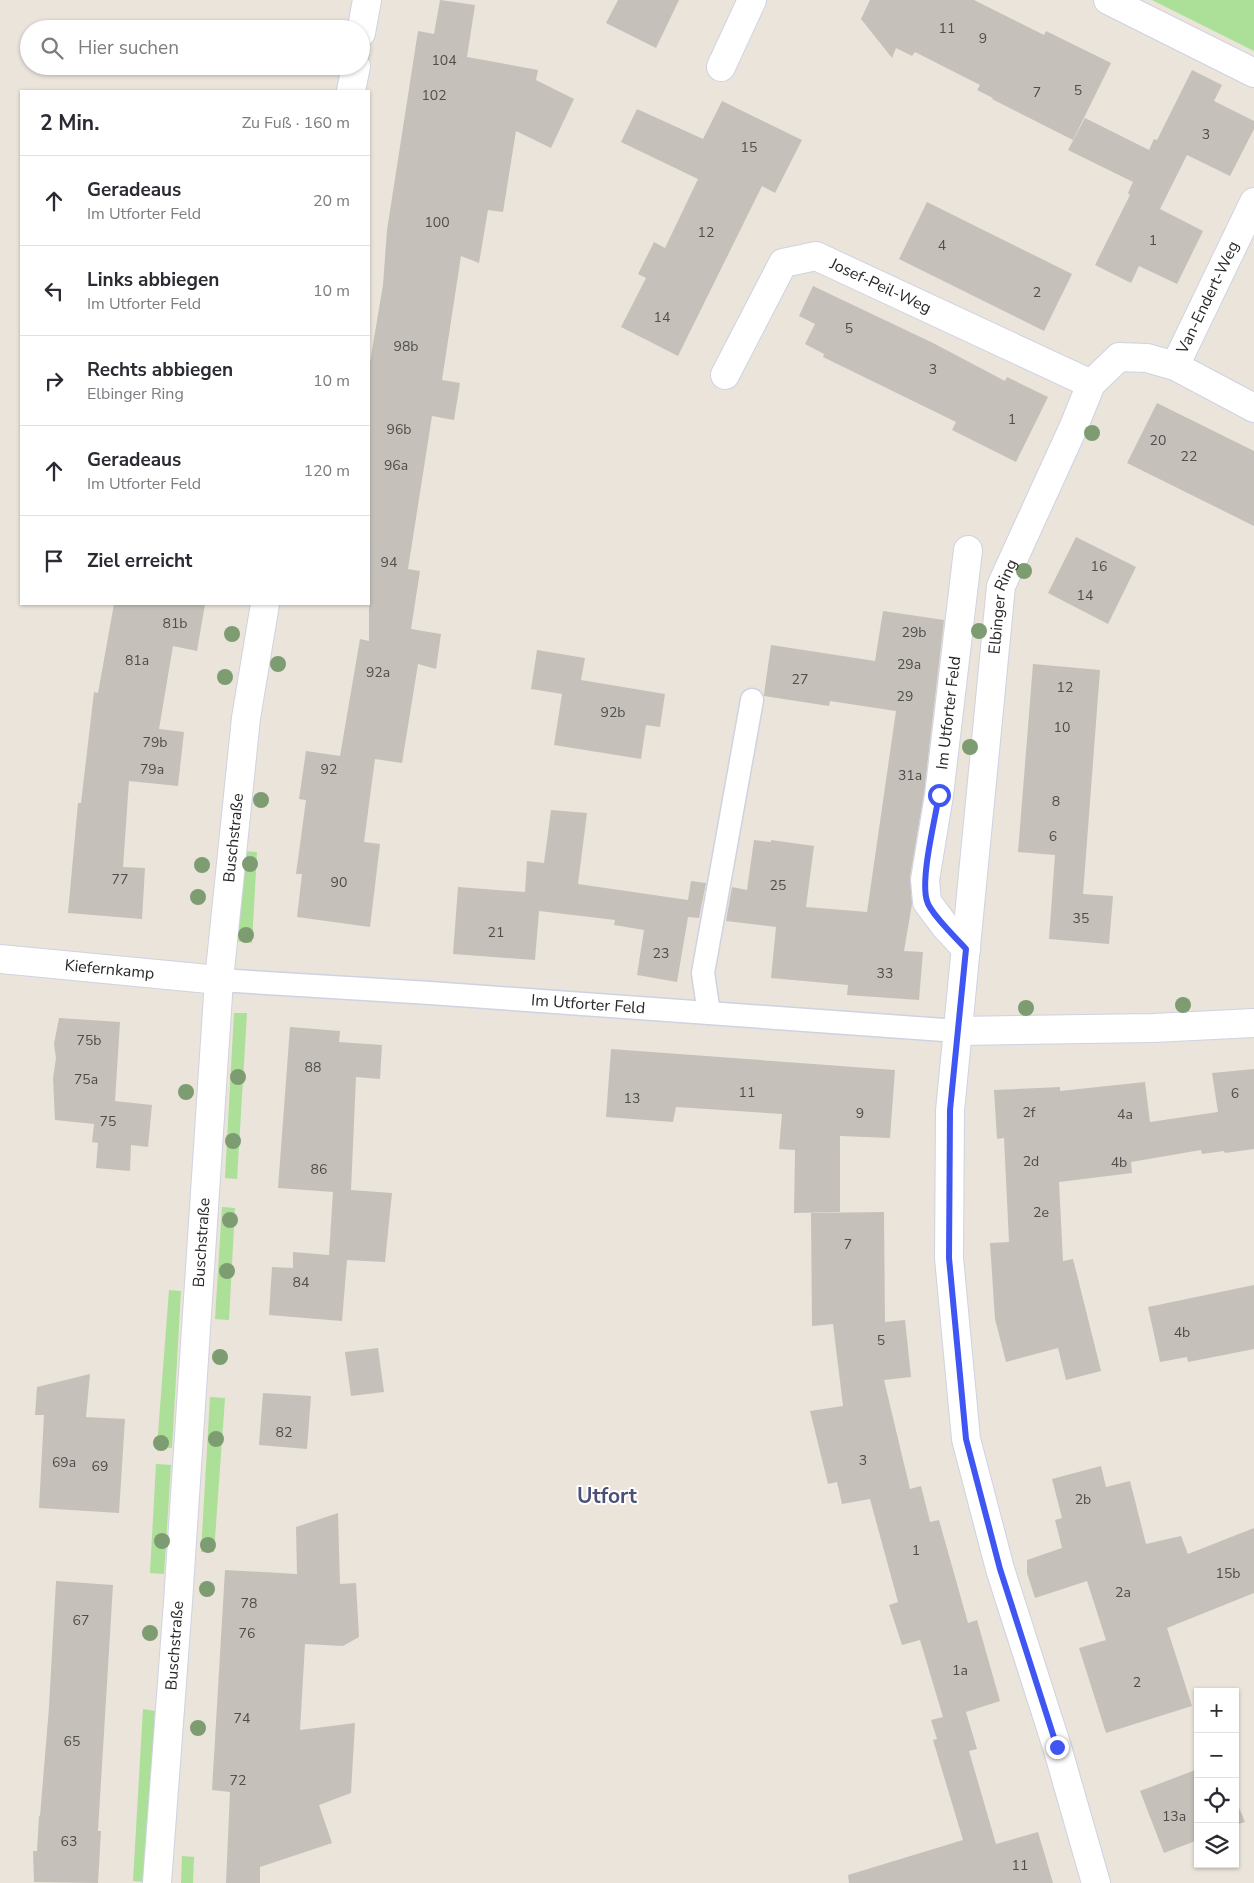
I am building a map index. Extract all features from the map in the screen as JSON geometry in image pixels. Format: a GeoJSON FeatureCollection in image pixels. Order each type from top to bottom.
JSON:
{"type":"FeatureCollection","features":[{"type":"Feature","properties":{"kind":"street"},"geometry":{"type":"LineString","coordinates":[[363,20],[367,0]]}},
{"type":"Feature","properties":{"kind":"street"},"geometry":{"type":"LineString","coordinates":[[721,67],[752,0]]}},
{"type":"Feature","properties":{"kind":"street"},"geometry":{"type":"LineString","coordinates":[[1108,0],[1254,73]]}},
{"type":"Feature","properties":{"kind":"street"},"geometry":{"type":"LineString","coordinates":[[352,90],[355,75]]}},
{"type":"Feature","properties":{"kind":"street","name":"Van-Endert-Weg"},"geometry":{"type":"LineString","coordinates":[[1175,366],[1254,202]]}},
{"type":"Feature","properties":{"kind":"street","name":"Josef-Peil-Weg"},"geometry":{"type":"LineString","coordinates":[[725,375],[783,263],[816,256],[1090,384]]}},
{"type":"Feature","properties":{"kind":"street","name":"Elbinger Ring"},"geometry":{"type":"LineString","coordinates":[[958,1031],[1001,586],[1074,426],[1090,384],[1119,357],[1147,358],[1175,366],[1254,408]]}},
{"type":"Feature","properties":{"kind":"street","name":"Im Utforter Feld"},"geometry":{"type":"LineString","coordinates":[[966,949],[927,902],[925,880],[939,795],[968,550]]}},
{"type":"Feature","properties":{"kind":"street","name":"Buschstraße"},"geometry":{"type":"LineString","coordinates":[[157,1883],[178,1602],[219,980],[246,718],[265,605]]}},
{"type":"Feature","properties":{"kind":"street","name":"Kiefernkamp"},"geometry":{"type":"LineString","coordinates":[[0,959],[219,980]]}},
{"type":"Feature","properties":{"kind":"street","name":"Im Utforter Feld"},"geometry":{"type":"LineString","coordinates":[[958,1031],[1154,1028],[1254,1023]]}},
{"type":"Feature","properties":{"kind":"street"},"geometry":{"type":"LineString","coordinates":[[958,1031],[950,1110],[949,1258],[966,1439],[1000,1569],[1057,1747],[1096,1883]]}},
{"type":"Feature","properties":{"kind":"lane"},"geometry":{"type":"LineString","coordinates":[[709,1013],[703,973],[752,700]]}},
{"type":"Feature","properties":{"kind":"lane","name":"Im Utforter Feld"},"geometry":{"type":"LineString","coordinates":[[219,980],[430,993],[958,1031]]}},
{"type":"Feature","properties":{"kind":"green space"},"geometry":{"type":"Polygon","coordinates":[[[1152,0],[1254,0],[1254,51],[1152,0]]]}},
{"type":"Feature","properties":{"kind":"green space"},"geometry":{"type":"Polygon","coordinates":[[[244,851],[257,852],[252,943],[237,941],[244,851]]]}},
{"type":"Feature","properties":{"kind":"green space"},"geometry":{"type":"Polygon","coordinates":[[[234,1013],[247,1013],[237,1179],[225,1178],[234,1013]]]}},
{"type":"Feature","properties":{"kind":"green space"},"geometry":{"type":"Polygon","coordinates":[[[222,1207],[235,1208],[229,1320],[215,1319],[222,1207]]]}},
{"type":"Feature","properties":{"kind":"green space"},"geometry":{"type":"Polygon","coordinates":[[[169,1290],[181,1291],[172,1448],[157,1447],[169,1290]]]}},
{"type":"Feature","properties":{"kind":"green space"},"geometry":{"type":"Polygon","coordinates":[[[210,1397],[225,1398],[214,1552],[201,1552],[210,1397]]]}},
{"type":"Feature","properties":{"kind":"green space"},"geometry":{"type":"Polygon","coordinates":[[[156,1464],[171,1465],[164,1574],[150,1573],[156,1464]]]}},
{"type":"Feature","properties":{"kind":"green space"},"geometry":{"type":"Polygon","coordinates":[[[143,1709],[155,1711],[145,1882],[133,1881],[143,1709]]]}},
{"type":"Feature","properties":{"kind":"green space"},"geometry":{"type":"Polygon","coordinates":[[[182,1856],[194,1857],[193,1883],[181,1883],[182,1856]]]}},
{"type":"Feature","properties":{"kind":"building"},"geometry":{"type":"Polygon","coordinates":[[[440,0],[475,5],[467,57],[538,70],[536,80],[574,99],[551,148],[516,131],[503,212],[488,210],[479,263],[461,256],[442,380],[460,383],[454,420],[432,416],[408,569],[420,571],[411,629],[441,634],[436,669],[418,664],[402,763],[375,759],[364,842],[380,844],[370,927],[297,917],[302,874],[296,874],[306,800],[299,799],[306,751],[340,756],[360,639],[369,641],[370,362],[383,285],[387,230],[418,31],[434,34],[440,0]]]}},
{"type":"Feature","properties":{"kind":"building"},"geometry":{"type":"Polygon","coordinates":[[[618,0],[679,0],[656,48],[606,23],[618,0]]]}},
{"type":"Feature","properties":{"kind":"building"},"geometry":{"type":"Polygon","coordinates":[[[870,0],[974,0],[1044,35],[1046,31],[1111,63],[1073,140],[992,99],[977,90],[980,85],[915,52],[912,56],[896,48],[892,58],[861,19],[870,0]]]}},
{"type":"Feature","properties":{"kind":"building"},"geometry":{"type":"Polygon","coordinates":[[[1192,70],[1222,85],[1214,101],[1254,121],[1254,129],[1230,176],[1187,155],[1160,209],[1203,231],[1177,284],[1139,266],[1131,283],[1095,265],[1130,195],[1128,193],[1133,182],[1068,150],[1085,118],[1149,150],[1154,139],[1157,140],[1192,70]]]}},
{"type":"Feature","properties":{"kind":"building"},"geometry":{"type":"Polygon","coordinates":[[[722,101],[802,140],[775,193],[762,186],[678,356],[621,327],[646,278],[638,274],[654,242],[665,248],[698,179],[621,142],[637,109],[703,139],[722,101]]]}},
{"type":"Feature","properties":{"kind":"building"},"geometry":{"type":"Polygon","coordinates":[[[927,202],[1072,274],[1044,331],[899,259],[927,202]]]}},
{"type":"Feature","properties":{"kind":"building"},"geometry":{"type":"Polygon","coordinates":[[[813,286],[933,343],[1005,381],[1007,377],[1048,397],[1016,462],[952,430],[956,422],[823,357],[824,354],[805,344],[815,324],[799,316],[813,286]]]}},
{"type":"Feature","properties":{"kind":"building"},"geometry":{"type":"Polygon","coordinates":[[[1157,403],[1254,451],[1254,526],[1127,463],[1157,403]]]}},
{"type":"Feature","properties":{"kind":"building"},"geometry":{"type":"Polygon","coordinates":[[[1076,537],[1136,567],[1108,624],[1048,593],[1076,537]]]}},
{"type":"Feature","properties":{"kind":"building"},"geometry":{"type":"Polygon","coordinates":[[[114,605],[205,605],[197,651],[173,646],[159,729],[184,732],[178,786],[129,781],[123,867],[145,868],[142,919],[68,913],[78,803],[81,803],[94,692],[98,693],[114,605]]]}},
{"type":"Feature","properties":{"kind":"building"},"geometry":{"type":"Polygon","coordinates":[[[883,611],[944,620],[924,793],[910,877],[912,904],[904,951],[923,952],[919,1000],[847,995],[848,985],[771,978],[776,927],[726,921],[732,887],[747,890],[754,840],[771,842],[771,840],[814,846],[806,907],[867,912],[896,711],[830,701],[829,706],[764,696],[764,694],[771,645],[875,661],[883,611]]]}},
{"type":"Feature","properties":{"kind":"building"},"geometry":{"type":"Polygon","coordinates":[[[537,650],[585,658],[581,680],[665,694],[660,727],[646,725],[641,759],[554,745],[562,694],[531,689],[537,650]]]}},
{"type":"Feature","properties":{"kind":"building"},"geometry":{"type":"Polygon","coordinates":[[[1033,664],[1100,670],[1083,894],[1113,896],[1109,944],[1049,939],[1055,855],[1018,852],[1033,664]]]}},
{"type":"Feature","properties":{"kind":"building"},"geometry":{"type":"Polygon","coordinates":[[[551,810],[587,813],[578,884],[688,900],[691,881],[706,883],[699,918],[688,917],[677,982],[637,975],[644,930],[614,925],[615,920],[539,911],[535,960],[453,954],[458,887],[525,892],[527,861],[544,863],[551,810]]]}},
{"type":"Feature","properties":{"kind":"building"},"geometry":{"type":"Polygon","coordinates":[[[59,1018],[120,1022],[115,1101],[152,1105],[148,1147],[131,1145],[130,1171],[96,1168],[98,1143],[92,1142],[94,1124],[55,1120],[53,1078],[56,1058],[54,1044],[59,1018]]]}},
{"type":"Feature","properties":{"kind":"building"},"geometry":{"type":"Polygon","coordinates":[[[290,1027],[340,1031],[339,1042],[382,1045],[380,1079],[356,1077],[351,1190],[392,1193],[385,1262],[347,1260],[342,1321],[269,1315],[272,1267],[293,1268],[293,1252],[329,1255],[333,1192],[278,1188],[290,1027]]]}},
{"type":"Feature","properties":{"kind":"building"},"geometry":{"type":"Polygon","coordinates":[[[611,1049],[895,1070],[890,1138],[840,1136],[840,1212],[794,1213],[795,1150],[779,1149],[782,1114],[676,1107],[673,1122],[606,1117],[611,1049]]]}},
{"type":"Feature","properties":{"kind":"building"},"geometry":{"type":"Polygon","coordinates":[[[1254,1069],[1254,1149],[1202,1154],[1201,1150],[1131,1162],[1132,1173],[1059,1182],[1063,1261],[1073,1259],[1101,1371],[1066,1380],[1058,1348],[1006,1362],[995,1319],[990,1243],[1009,1242],[1004,1138],[997,1139],[994,1090],[1060,1087],[1060,1091],[1145,1082],[1150,1122],[1218,1112],[1212,1073],[1254,1069]]]}},
{"type":"Feature","properties":{"kind":"building"},"geometry":{"type":"Polygon","coordinates":[[[884,1212],[885,1322],[905,1320],[911,1377],[884,1380],[910,1489],[921,1486],[930,1522],[939,1520],[968,1623],[977,1620],[1000,1701],[966,1712],[977,1749],[969,1751],[996,1844],[1038,1832],[1053,1883],[849,1883],[848,1875],[963,1840],[933,1740],[937,1739],[931,1720],[943,1717],[920,1640],[902,1645],[889,1605],[898,1602],[870,1499],[842,1504],[837,1482],[828,1484],[810,1411],[843,1406],[833,1324],[812,1326],[811,1213],[884,1212]]]}},
{"type":"Feature","properties":{"kind":"building"},"geometry":{"type":"Polygon","coordinates":[[[1254,1285],[1254,1349],[1188,1362],[1187,1357],[1160,1362],[1148,1307],[1254,1285]]]}},
{"type":"Feature","properties":{"kind":"building"},"geometry":{"type":"Polygon","coordinates":[[[378,1348],[384,1392],[351,1396],[345,1352],[378,1348]]]}},
{"type":"Feature","properties":{"kind":"building"},"geometry":{"type":"Polygon","coordinates":[[[90,1374],[86,1417],[125,1419],[119,1513],[39,1508],[44,1415],[35,1415],[37,1387],[90,1374]]]}},
{"type":"Feature","properties":{"kind":"building"},"geometry":{"type":"Polygon","coordinates":[[[263,1393],[311,1396],[307,1449],[259,1445],[263,1393]]]}},
{"type":"Feature","properties":{"kind":"building"},"geometry":{"type":"Polygon","coordinates":[[[1101,1466],[1106,1487],[1130,1481],[1146,1544],[1181,1536],[1188,1554],[1254,1528],[1254,1593],[1167,1628],[1192,1706],[1106,1733],[1079,1648],[1106,1640],[1087,1581],[1035,1598],[1027,1573],[1027,1560],[1062,1548],[1055,1520],[1062,1518],[1052,1479],[1101,1466]]]}},
{"type":"Feature","properties":{"kind":"building"},"geometry":{"type":"Polygon","coordinates":[[[338,1513],[340,1584],[356,1583],[359,1637],[343,1646],[305,1644],[300,1730],[355,1723],[351,1793],[319,1805],[332,1843],[260,1867],[260,1883],[226,1883],[230,1792],[212,1790],[225,1570],[297,1574],[296,1527],[338,1513]]]}},
{"type":"Feature","properties":{"kind":"building"},"geometry":{"type":"Polygon","coordinates":[[[56,1581],[113,1585],[98,1831],[101,1831],[98,1883],[34,1882],[33,1851],[37,1851],[40,1816],[49,1707],[56,1581]]]}},
{"type":"Feature","properties":{"kind":"building"},"geometry":{"type":"Polygon","coordinates":[[[1194,1771],[1194,1842],[1164,1853],[1140,1791],[1194,1771]]]}},
{"type":"Feature","properties":{"kind":"building"},"geometry":{"type":"Polygon","coordinates":[[[1239,1808],[1245,1822],[1239,1824],[1239,1808]]]}},
{"type":"Feature","properties":{"kind":"district","name":"Utfort"},"geometry":{"type":"Point","coordinates":[607,1496]}},
{"type":"Feature","properties":{"kind":"route"},"geometry":{"type":"LineString","coordinates":[[939,795],[925,880],[927,902],[966,949],[950,1110],[949,1258],[966,1439],[1000,1569],[1057,1747]]}}]}
